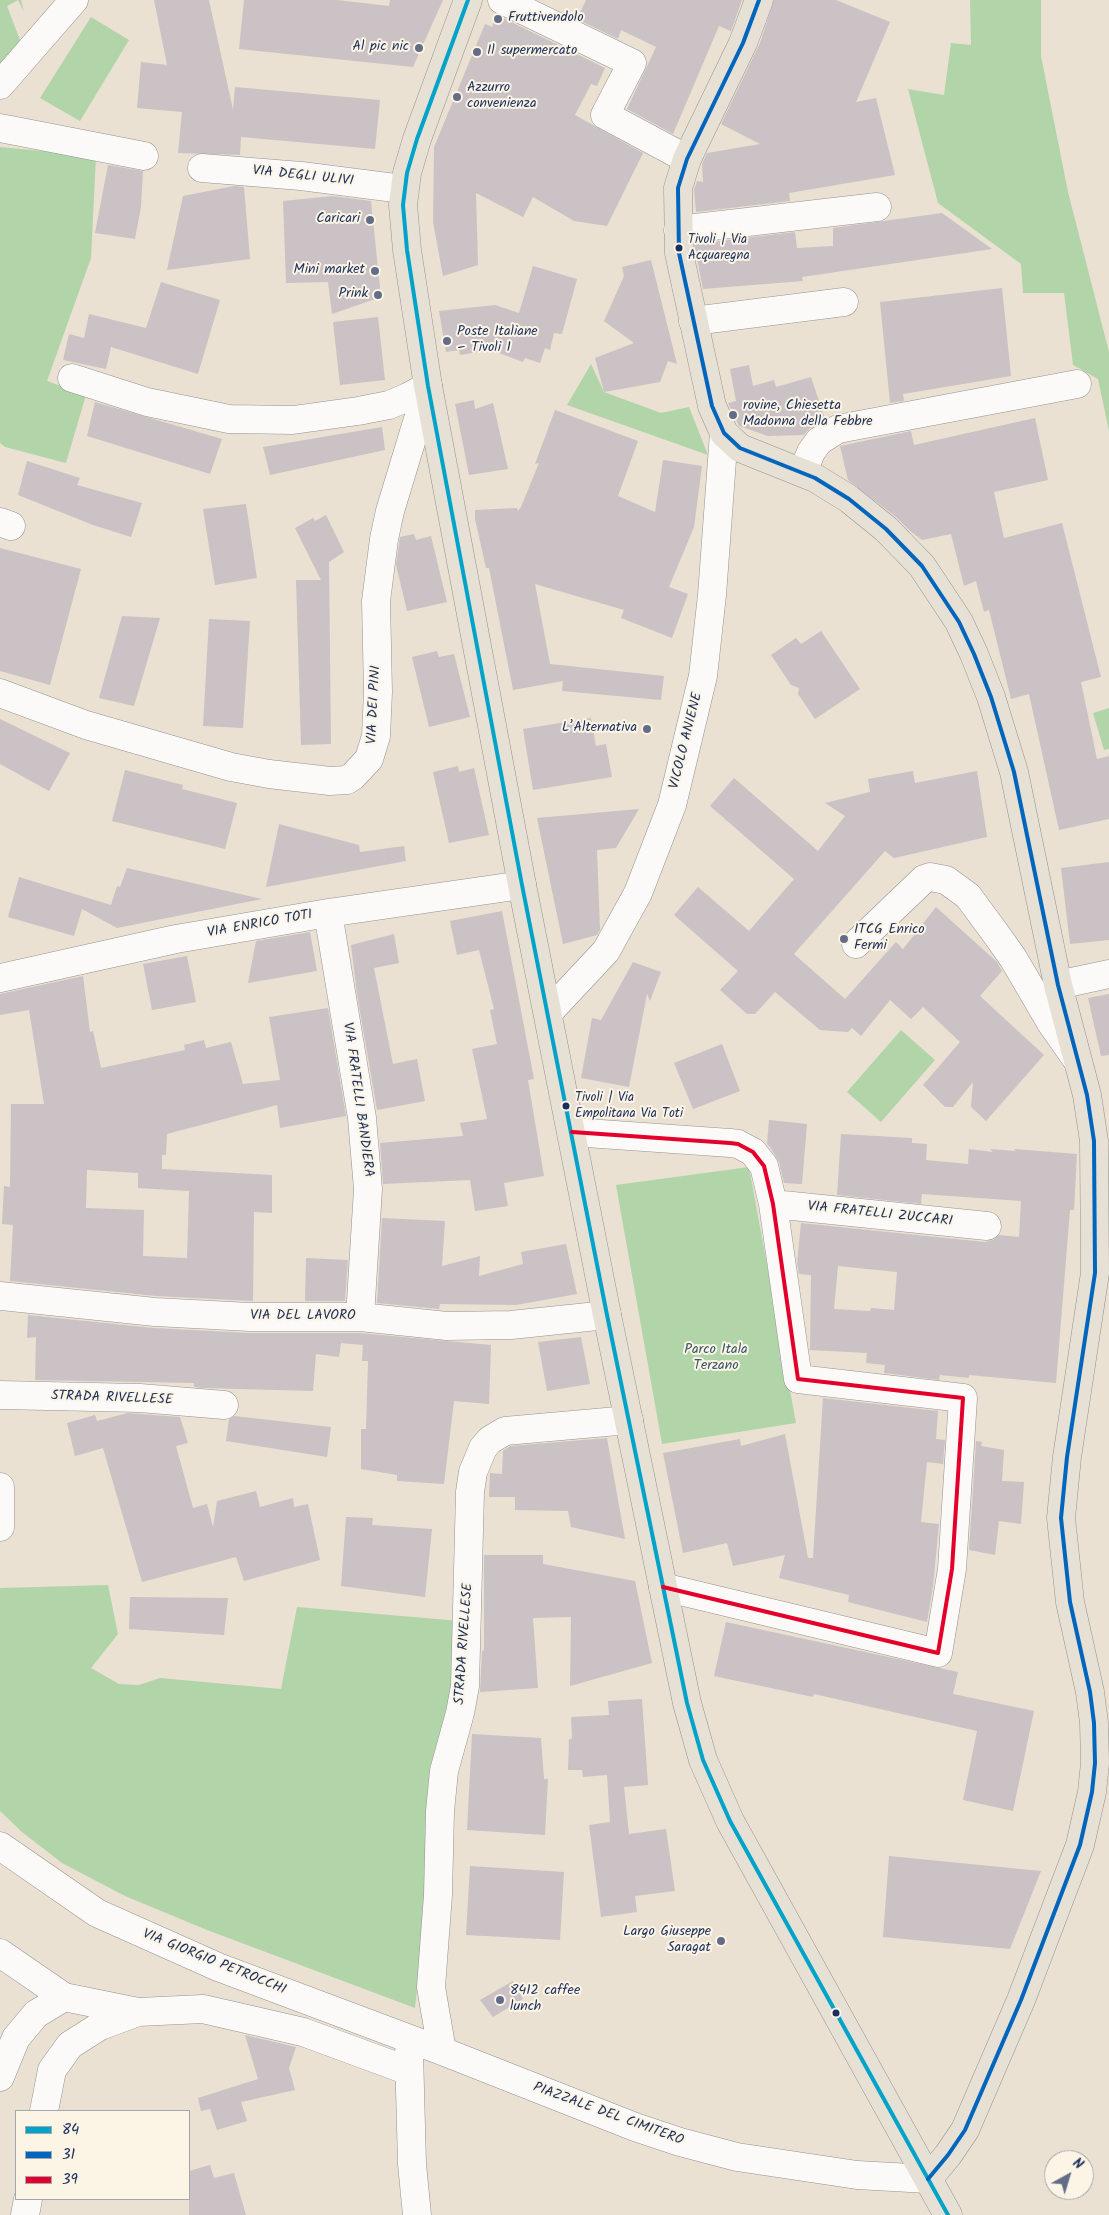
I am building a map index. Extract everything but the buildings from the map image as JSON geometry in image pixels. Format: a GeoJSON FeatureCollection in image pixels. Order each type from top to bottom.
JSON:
{"type":"FeatureCollection","features":[{"type":"Feature","properties":{"kind":"main road"},"geometry":{"type":"LineString","coordinates":[[468,0],[417,139],[403,189],[408,250],[428,386],[522,884],[663,1587],[695,1734],[703,1760],[720,1801],[948,2215]]}},
{"type":"Feature","properties":{"kind":"main road"},"geometry":{"type":"LineString","coordinates":[[759,0],[739,51],[687,159],[678,188],[679,253],[712,406],[724,433],[740,448],[803,472],[849,499],[898,540],[922,566],[940,591],[965,634],[991,697],[1014,772],[1058,985],[1087,1095],[1093,1134],[1096,1256],[1093,1294],[1067,1456],[1061,1518],[1070,1602],[1090,1692],[1094,1724],[1092,1792],[1080,1845],[1010,2026],[964,2130],[953,2149],[928,2179]]}},
{"type":"Feature","properties":{"kind":"street"},"geometry":{"type":"LineString","coordinates":[[0,85],[74,0]]}},
{"type":"Feature","properties":{"kind":"street"},"geometry":{"type":"LineString","coordinates":[[502,0],[632,62],[605,115],[687,159]]}},
{"type":"Feature","properties":{"kind":"street"},"geometry":{"type":"LineString","coordinates":[[0,128],[144,156]]}},
{"type":"Feature","properties":{"kind":"street","name":"VIA DEGLI ULIVI"},"geometry":{"type":"LineString","coordinates":[[202,168],[301,176],[403,189]]}},
{"type":"Feature","properties":{"kind":"street"},"geometry":{"type":"LineString","coordinates":[[678,230],[877,207]]}},
{"type":"Feature","properties":{"kind":"street"},"geometry":{"type":"LineString","coordinates":[[693,321],[844,302]]}},
{"type":"Feature","properties":{"kind":"street"},"geometry":{"type":"LineString","coordinates":[[72,378],[148,402],[229,420],[293,420],[358,411],[389,405],[428,386]]}},
{"type":"Feature","properties":{"kind":"street"},"geometry":{"type":"LineString","coordinates":[[803,472],[811,452],[819,441],[838,429],[1077,384]]}},
{"type":"Feature","properties":{"kind":"street","name":"VIA DEI PINI"},"geometry":{"type":"LineString","coordinates":[[0,693],[94,727],[231,767],[269,774],[330,781],[347,780],[353,776],[369,759],[376,736],[378,692],[376,601],[385,533],[428,386]]}},
{"type":"Feature","properties":{"kind":"street","name":"VICOLO ANIENE"},"geometry":{"type":"LineString","coordinates":[[548,1013],[606,951],[638,893],[672,805],[703,676],[712,595],[724,433]]}},
{"type":"Feature","properties":{"kind":"street"},"geometry":{"type":"LineString","coordinates":[[856,944],[924,879],[930,877],[946,880],[968,896],[996,934],[1018,966],[1050,1023],[1078,1061]]}},
{"type":"Feature","properties":{"kind":"street","name":"VIA ENRICO TOTI"},"geometry":{"type":"LineString","coordinates":[[0,978],[176,939],[328,913],[522,884]]}},
{"type":"Feature","properties":{"kind":"street","name":"VIA FRATELLI BANDIERA"},"geometry":{"type":"LineString","coordinates":[[328,913],[362,1118],[368,1189],[360,1318]]}},
{"type":"Feature","properties":{"kind":"street"},"geometry":{"type":"LineString","coordinates":[[1058,985],[1109,974]]}},
{"type":"Feature","properties":{"kind":"street"},"geometry":{"type":"LineString","coordinates":[[572,1132],[738,1144],[753,1152],[764,1166],[773,1204],[798,1379],[963,1398],[952,1569],[938,1653],[663,1587]]}},
{"type":"Feature","properties":{"kind":"street","name":"VIA FRATELLI ZUCCARI"},"geometry":{"type":"LineString","coordinates":[[773,1204],[988,1226]]}},
{"type":"Feature","properties":{"kind":"street","name":"VIA DEL LAVORO"},"geometry":{"type":"LineString","coordinates":[[0,1296],[155,1312],[250,1317],[360,1318],[447,1326],[511,1326],[607,1314]]}},
{"type":"Feature","properties":{"kind":"street","name":"STRADA RIVELLESE"},"geometry":{"type":"LineString","coordinates":[[0,1395],[140,1398],[224,1405]]}},
{"type":"Feature","properties":{"kind":"street","name":"STRADA RIVELLESE"},"geometry":{"type":"LineString","coordinates":[[442,2051],[431,1987],[438,1894],[440,1811],[444,1772],[460,1713],[465,1686],[469,1598],[470,1497],[473,1472],[483,1448],[494,1437],[505,1431],[629,1420]]}},
{"type":"Feature","properties":{"kind":"street"},"geometry":{"type":"LineString","coordinates":[[0,1487],[0,1526]]}},
{"type":"Feature","properties":{"kind":"street","name":"VIA GIORGIO PETROCCHI"},"geometry":{"type":"LineString","coordinates":[[0,1846],[97,1913],[218,1967],[442,2051]]}},
{"type":"Feature","properties":{"kind":"street"},"geometry":{"type":"LineString","coordinates":[[0,1953],[64,1997],[138,2012],[202,2009],[303,2032],[409,2071]]}},
{"type":"Feature","properties":{"kind":"street"},"geometry":{"type":"LineString","coordinates":[[0,2077],[16,2038],[36,2014],[64,1997]]}},
{"type":"Feature","properties":{"kind":"street"},"geometry":{"type":"LineString","coordinates":[[44,2110],[52,2070],[70,2044],[100,2026],[138,2012]]}},
{"type":"Feature","properties":{"kind":"street"},"geometry":{"type":"LineString","coordinates":[[408,2038],[412,2164],[417,2215]]}},
{"type":"Feature","properties":{"kind":"street","name":"PIAZZALE DEL CIMITERO"},"geometry":{"type":"LineString","coordinates":[[442,2051],[635,2127],[702,2148],[737,2157],[857,2176],[928,2179]]}},
{"type":"Feature","properties":{"kind":"street"},"geometry":{"type":"LineString","coordinates":[[25,2215],[28,2200]]}},
{"type":"Feature","properties":{"kind":"green space"},"geometry":{"type":"Polygon","coordinates":[[[0,0],[18,0],[7,6],[20,40],[31,35],[0,74],[0,0]]]}},
{"type":"Feature","properties":{"kind":"green space"},"geometry":{"type":"Polygon","coordinates":[[[18,0],[21,0],[24,12],[18,0]]]}},
{"type":"Feature","properties":{"kind":"green space"},"geometry":{"type":"Polygon","coordinates":[[[970,0],[1041,0],[1041,56],[1068,192],[1109,352],[1109,431],[1098,379],[1073,365],[1064,293],[1023,293],[1021,264],[938,203],[908,89],[944,95],[951,43],[971,45],[970,0]]]}},
{"type":"Feature","properties":{"kind":"green space"},"geometry":{"type":"Polygon","coordinates":[[[91,17],[129,40],[80,121],[40,98],[91,17]]]}},
{"type":"Feature","properties":{"kind":"green space"},"geometry":{"type":"Polygon","coordinates":[[[0,147],[96,156],[91,258],[47,381],[86,395],[66,463],[5,447],[0,443],[0,147]]]}},
{"type":"Feature","properties":{"kind":"green space"},"geometry":{"type":"Polygon","coordinates":[[[591,364],[604,392],[661,413],[689,407],[708,455],[567,405],[591,364]]]}},
{"type":"Feature","properties":{"kind":"green space"},"geometry":{"type":"Polygon","coordinates":[[[1109,708],[1109,749],[1104,750],[1093,713],[1109,708]]]}},
{"type":"Feature","properties":{"kind":"green space"},"geometry":{"type":"Polygon","coordinates":[[[901,1030],[935,1060],[881,1122],[847,1092],[901,1030]]]}},
{"type":"Feature","properties":{"kind":"green space","name":"Parco Itala Terzano"},"geometry":{"type":"Polygon","coordinates":[[[749,1167],[796,1423],[662,1444],[616,1185],[749,1167]]]}},
{"type":"Feature","properties":{"kind":"green space"},"geometry":{"type":"Polygon","coordinates":[[[108,1585],[118,1634],[91,1668],[119,1684],[139,1685],[160,1678],[281,1689],[297,1607],[460,1621],[458,1696],[430,1766],[428,1886],[415,2008],[207,1930],[125,1896],[62,1863],[22,1832],[0,1811],[0,1588],[108,1585]]]}},
{"type":"Feature","properties":{"kind":"transit line","name":"84"},"geometry":{"type":"LineString","coordinates":[[468,0],[417,139],[407,173],[403,205],[407,250],[428,386],[522,885],[607,1315],[687,1703],[703,1760],[730,1821],[948,2215]]}},
{"type":"Feature","properties":{"kind":"transit line","name":"31"},"geometry":{"type":"LineString","coordinates":[[759,0],[743,43],[687,159],[678,188],[679,253],[712,406],[724,433],[740,448],[815,478],[849,499],[886,529],[922,566],[959,622],[991,697],[1014,772],[1058,985],[1087,1095],[1094,1141],[1095,1273],[1067,1457],[1061,1518],[1070,1602],[1090,1692],[1094,1723],[1095,1763],[1092,1792],[1080,1845],[1021,2000],[965,2130],[928,2179]]}},
{"type":"Feature","properties":{"kind":"transit line","name":"39"},"geometry":{"type":"LineString","coordinates":[[572,1132],[730,1143],[738,1144],[753,1152],[764,1166],[773,1204],[798,1379],[963,1398],[952,1569],[938,1653],[663,1587]]}},
{"type":"Feature","properties":{"kind":"place","name":"Fruttivendolo"},"geometry":{"type":"Point","coordinates":[498,19]}},
{"type":"Feature","properties":{"kind":"place","name":"Al pic nic"},"geometry":{"type":"Point","coordinates":[419,48]}},
{"type":"Feature","properties":{"kind":"place","name":"Il supermercato"},"geometry":{"type":"Point","coordinates":[477,52]}},
{"type":"Feature","properties":{"kind":"place","name":"Azzurro convenienza"},"geometry":{"type":"Point","coordinates":[457,97]}},
{"type":"Feature","properties":{"kind":"place","name":"Caricari"},"geometry":{"type":"Point","coordinates":[370,220]}},
{"type":"Feature","properties":{"kind":"place","name":"Tivoli | Via Acquaregna"},"geometry":{"type":"Point","coordinates":[679,248]}},
{"type":"Feature","properties":{"kind":"place","name":"Mini market"},"geometry":{"type":"Point","coordinates":[375,271]}},
{"type":"Feature","properties":{"kind":"place","name":"Prink"},"geometry":{"type":"Point","coordinates":[378,295]}},
{"type":"Feature","properties":{"kind":"place","name":"Poste Italiane – Tivoli 1"},"geometry":{"type":"Point","coordinates":[447,341]}},
{"type":"Feature","properties":{"kind":"place","name":"rovine, Chiesetta Madonna della Febbre"},"geometry":{"type":"Point","coordinates":[733,415]}},
{"type":"Feature","properties":{"kind":"place","name":"L’Alternativa"},"geometry":{"type":"Point","coordinates":[647,729]}},
{"type":"Feature","properties":{"kind":"place","name":"ITCG Enrico Fermi"},"geometry":{"type":"Point","coordinates":[844,939]}},
{"type":"Feature","properties":{"kind":"place","name":"Tivoli | Via Empolitana Via Toti"},"geometry":{"type":"Point","coordinates":[566,1106]}},
{"type":"Feature","properties":{"kind":"place","name":"Largo Giuseppe Saragat"},"geometry":{"type":"Point","coordinates":[721,1941]}},
{"type":"Feature","properties":{"kind":"place","name":"8412 caffee lunch"},"geometry":{"type":"Point","coordinates":[500,2000]}}]}
